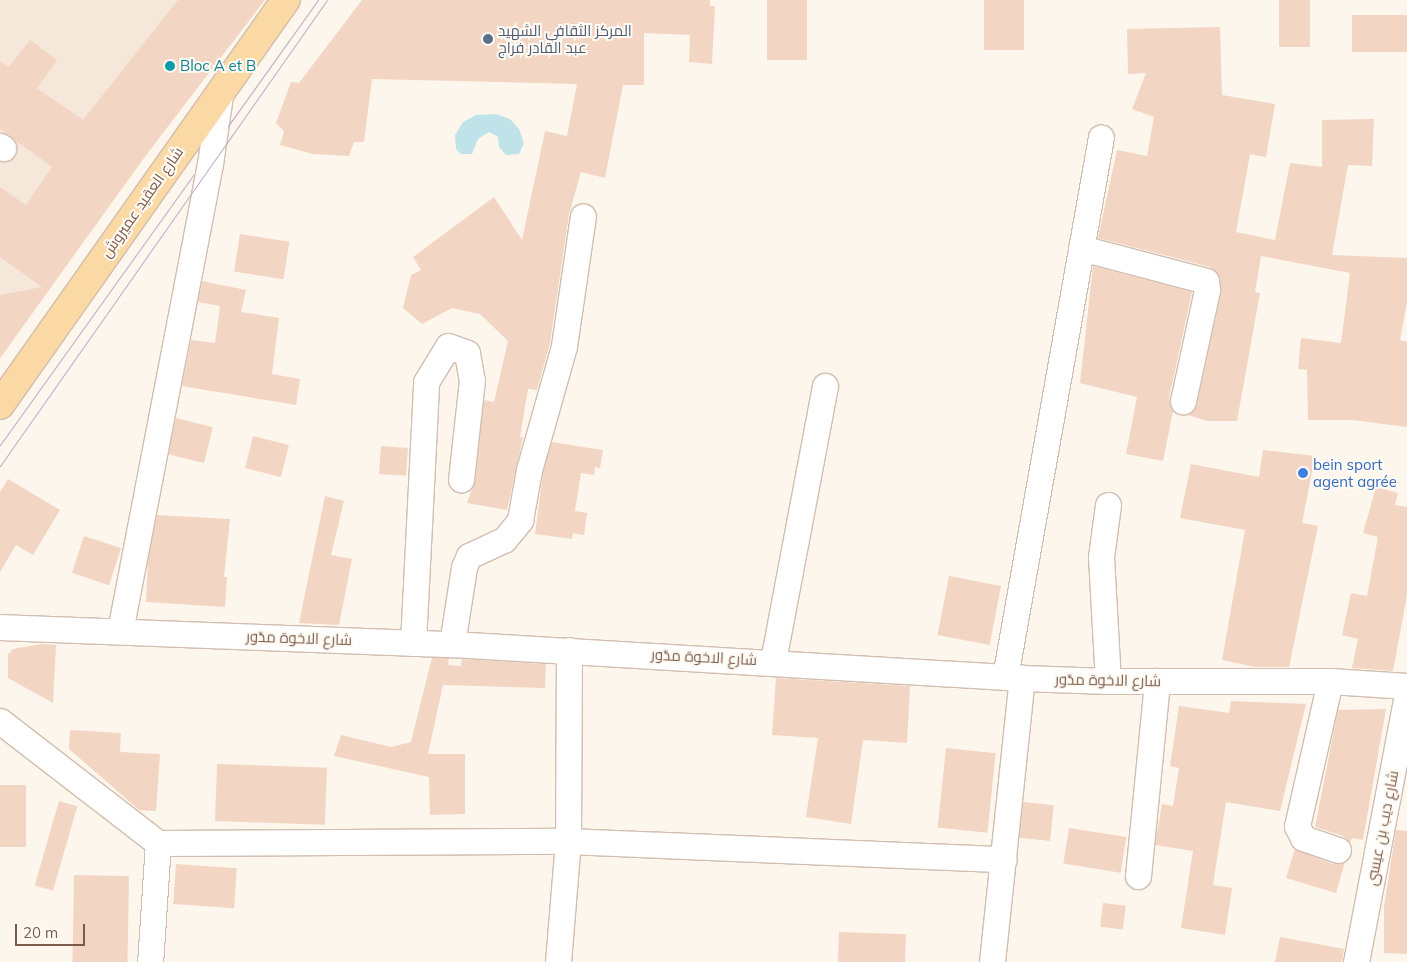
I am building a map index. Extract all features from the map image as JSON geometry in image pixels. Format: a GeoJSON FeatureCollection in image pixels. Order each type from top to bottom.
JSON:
{"type":"FeatureCollection","features":[{"type":"Feature","properties":{"kind":"main road","name":"شارع العقيد عميروش"},"geometry":{"type":"LineString","coordinates":[[0,405],[221,89],[286,0]]}},
{"type":"Feature","properties":{"kind":"street"},"geometry":{"type":"LineString","coordinates":[[120,631],[210,164],[221,89]]}},
{"type":"Feature","properties":{"kind":"street"},"geometry":{"type":"LineString","coordinates":[[992,962],[1004,859],[1014,677],[1081,248],[1101,137]]}},
{"type":"Feature","properties":{"kind":"street"},"geometry":{"type":"LineString","coordinates":[[452,644],[464,567],[469,556],[504,540],[520,520],[529,470],[564,346],[583,216]]}},
{"type":"Feature","properties":{"kind":"street"},"geometry":{"type":"LineString","coordinates":[[1081,248],[1206,281],[1207,290],[1183,401]]}},
{"type":"Feature","properties":{"kind":"street"},"geometry":{"type":"LineString","coordinates":[[413,643],[426,382],[448,346],[468,353],[472,380],[461,479]]}},
{"type":"Feature","properties":{"kind":"street"},"geometry":{"type":"LineString","coordinates":[[773,661],[825,386]]}},
{"type":"Feature","properties":{"kind":"street"},"geometry":{"type":"LineString","coordinates":[[1108,505],[1101,557],[1108,681]]}},
{"type":"Feature","properties":{"kind":"street","name":"شارع الاخوة مدّور"},"geometry":{"type":"LineString","coordinates":[[0,627],[452,644],[1108,681],[1330,681],[1407,686]]}},
{"type":"Feature","properties":{"kind":"street"},"geometry":{"type":"LineString","coordinates":[[558,962],[568,840],[569,650]]}},
{"type":"Feature","properties":{"kind":"street"},"geometry":{"type":"LineString","coordinates":[[1138,876],[1157,681]]}},
{"type":"Feature","properties":{"kind":"street"},"geometry":{"type":"LineString","coordinates":[[1330,681],[1297,826],[1303,838],[1338,850]]}},
{"type":"Feature","properties":{"kind":"street","name":"شارع ديب بن عيسى"},"geometry":{"type":"LineString","coordinates":[[1356,962],[1407,694]]}},
{"type":"Feature","properties":{"kind":"street"},"geometry":{"type":"LineString","coordinates":[[0,721],[158,843],[568,840],[1004,859]]}},
{"type":"Feature","properties":{"kind":"street"},"geometry":{"type":"LineString","coordinates":[[150,962],[158,843]]}},
{"type":"Feature","properties":{"kind":"shaded area"},"geometry":{"type":"Polygon","coordinates":[[[0,0],[216,0],[247,23],[131,175],[0,359],[0,0]]]}},
{"type":"Feature","properties":{"kind":"water"},"geometry":{"type":"Polygon","coordinates":[[[496,114],[510,119],[519,129],[524,143],[519,154],[506,155],[499,147],[498,137],[489,132],[478,139],[472,154],[461,154],[456,149],[455,135],[463,122],[476,115],[496,114]]]}},
{"type":"Feature","properties":{"kind":"building"},"geometry":{"type":"Polygon","coordinates":[[[178,0],[265,0],[149,151],[0,358],[0,295],[42,287],[0,257],[0,187],[26,205],[52,167],[0,129],[0,61],[9,67],[30,40],[57,60],[37,88],[83,120],[178,0]]]}},
{"type":"Feature","properties":{"kind":"building"},"geometry":{"type":"Polygon","coordinates":[[[362,0],[710,0],[710,6],[715,6],[712,64],[689,62],[690,35],[644,33],[644,85],[623,85],[605,178],[581,172],[569,214],[550,343],[537,390],[528,389],[520,437],[523,437],[507,510],[467,503],[475,481],[484,400],[494,402],[508,341],[480,314],[452,308],[422,324],[403,308],[411,275],[421,270],[413,257],[494,197],[522,240],[545,131],[567,136],[577,84],[372,79],[364,142],[354,142],[349,156],[313,154],[280,145],[284,131],[276,123],[291,82],[299,83],[362,0]]]}},
{"type":"Feature","properties":{"kind":"building"},"geometry":{"type":"Polygon","coordinates":[[[767,0],[807,0],[807,60],[767,60],[767,0]]]}},
{"type":"Feature","properties":{"kind":"building"},"geometry":{"type":"Polygon","coordinates":[[[984,0],[1024,0],[1024,50],[984,50],[984,0]]]}},
{"type":"Feature","properties":{"kind":"building"},"geometry":{"type":"Polygon","coordinates":[[[1279,0],[1310,0],[1310,47],[1279,47],[1279,0]]]}},
{"type":"Feature","properties":{"kind":"building"},"geometry":{"type":"Polygon","coordinates":[[[1352,15],[1407,15],[1407,52],[1352,52],[1352,15]]]}},
{"type":"Feature","properties":{"kind":"building"},"geometry":{"type":"Polygon","coordinates":[[[1220,27],[1222,95],[1275,104],[1266,157],[1250,154],[1236,232],[1275,240],[1290,163],[1322,167],[1322,120],[1374,119],[1372,166],[1348,165],[1332,255],[1407,258],[1407,302],[1400,340],[1407,342],[1407,427],[1352,420],[1308,420],[1307,370],[1298,369],[1301,338],[1341,343],[1350,273],[1261,256],[1255,292],[1260,293],[1237,421],[1207,421],[1188,415],[1197,404],[1221,293],[1217,272],[1210,267],[1098,238],[1117,150],[1147,156],[1154,117],[1132,109],[1146,73],[1128,74],[1127,29],[1220,27]]]}},
{"type":"Feature","properties":{"kind":"building"},"geometry":{"type":"Polygon","coordinates":[[[240,234],[289,242],[283,279],[234,272],[240,234]]]}},
{"type":"Feature","properties":{"kind":"building"},"geometry":{"type":"Polygon","coordinates":[[[1093,266],[1192,292],[1169,398],[1173,411],[1163,461],[1126,454],[1137,397],[1080,383],[1093,266]]]}},
{"type":"Feature","properties":{"kind":"building"},"geometry":{"type":"Polygon","coordinates":[[[202,281],[246,290],[241,312],[279,318],[272,374],[300,379],[296,405],[182,386],[191,340],[215,343],[220,306],[198,302],[202,281]]]}},
{"type":"Feature","properties":{"kind":"building"},"geometry":{"type":"Polygon","coordinates":[[[176,418],[213,427],[204,463],[167,454],[176,418]]]}},
{"type":"Feature","properties":{"kind":"building"},"geometry":{"type":"Polygon","coordinates":[[[253,436],[289,445],[281,477],[245,468],[253,436]]]}},
{"type":"Feature","properties":{"kind":"building"},"geometry":{"type":"Polygon","coordinates":[[[552,442],[603,450],[600,468],[595,467],[594,475],[581,473],[575,511],[587,513],[584,535],[573,533],[572,539],[535,534],[543,473],[552,442]]]}},
{"type":"Feature","properties":{"kind":"building"},"geometry":{"type":"Polygon","coordinates":[[[381,446],[408,448],[406,476],[379,474],[381,446]]]}},
{"type":"Feature","properties":{"kind":"building"},"geometry":{"type":"Polygon","coordinates":[[[1263,450],[1315,456],[1302,523],[1318,526],[1289,667],[1255,667],[1222,660],[1245,530],[1180,518],[1191,464],[1259,477],[1263,450]]]}},
{"type":"Feature","properties":{"kind":"building"},"geometry":{"type":"Polygon","coordinates":[[[8,479],[60,510],[33,555],[16,545],[0,572],[0,492],[8,479]]]}},
{"type":"Feature","properties":{"kind":"building"},"geometry":{"type":"Polygon","coordinates":[[[1376,487],[1398,493],[1395,505],[1407,507],[1407,595],[1393,671],[1352,668],[1358,639],[1342,635],[1351,593],[1367,596],[1378,537],[1363,533],[1376,487]]]}},
{"type":"Feature","properties":{"kind":"building"},"geometry":{"type":"Polygon","coordinates":[[[325,496],[344,501],[331,555],[352,559],[339,625],[299,623],[325,496]]]}},
{"type":"Feature","properties":{"kind":"building"},"geometry":{"type":"Polygon","coordinates":[[[157,515],[230,519],[224,577],[227,577],[225,607],[146,602],[148,559],[157,515]]]}},
{"type":"Feature","properties":{"kind":"building"},"geometry":{"type":"Polygon","coordinates":[[[84,536],[121,548],[109,585],[72,573],[84,536]]]}},
{"type":"Feature","properties":{"kind":"building"},"geometry":{"type":"Polygon","coordinates":[[[949,576],[1001,586],[990,645],[938,635],[949,576]]]}},
{"type":"Feature","properties":{"kind":"building"},"geometry":{"type":"Polygon","coordinates":[[[42,644],[56,645],[53,703],[8,678],[8,654],[13,649],[42,644]]]}},
{"type":"Feature","properties":{"kind":"building"},"geometry":{"type":"Polygon","coordinates":[[[432,658],[449,658],[448,665],[461,666],[462,659],[546,664],[545,688],[443,685],[428,754],[465,754],[465,814],[430,815],[429,777],[334,756],[341,735],[391,747],[411,742],[432,658]]]}},
{"type":"Feature","properties":{"kind":"building"},"geometry":{"type":"Polygon","coordinates":[[[776,678],[910,686],[907,743],[863,740],[851,824],[806,817],[818,738],[772,735],[776,678]]]}},
{"type":"Feature","properties":{"kind":"building"},"geometry":{"type":"Polygon","coordinates":[[[1231,701],[1306,704],[1280,811],[1226,802],[1213,885],[1232,888],[1225,935],[1181,928],[1193,851],[1155,845],[1162,804],[1173,806],[1179,768],[1170,766],[1179,706],[1229,713],[1231,701]]]}},
{"type":"Feature","properties":{"kind":"building"},"geometry":{"type":"Polygon","coordinates":[[[1386,709],[1363,840],[1352,838],[1350,843],[1343,836],[1315,827],[1338,710],[1386,709]]]}},
{"type":"Feature","properties":{"kind":"building"},"geometry":{"type":"Polygon","coordinates":[[[70,730],[121,733],[120,752],[160,754],[156,811],[139,810],[69,749],[70,730]]]}},
{"type":"Feature","properties":{"kind":"building"},"geometry":{"type":"Polygon","coordinates":[[[946,748],[996,753],[987,833],[938,828],[946,748]]]}},
{"type":"Feature","properties":{"kind":"building"},"geometry":{"type":"Polygon","coordinates":[[[217,764],[327,768],[325,825],[215,821],[217,764]]]}},
{"type":"Feature","properties":{"kind":"building"},"geometry":{"type":"Polygon","coordinates":[[[0,785],[26,785],[26,847],[0,847],[0,785]]]}},
{"type":"Feature","properties":{"kind":"building"},"geometry":{"type":"Polygon","coordinates":[[[59,801],[77,806],[53,891],[35,886],[59,801]]]}},
{"type":"Feature","properties":{"kind":"building"},"geometry":{"type":"Polygon","coordinates":[[[1023,802],[1054,805],[1050,841],[1019,838],[1023,802]]]}},
{"type":"Feature","properties":{"kind":"building"},"geometry":{"type":"Polygon","coordinates":[[[1069,828],[1126,837],[1121,873],[1063,864],[1069,828]]]}},
{"type":"Feature","properties":{"kind":"building"},"geometry":{"type":"Polygon","coordinates":[[[1396,830],[1407,831],[1407,954],[1384,953],[1384,906],[1396,830]]]}},
{"type":"Feature","properties":{"kind":"building"},"geometry":{"type":"Polygon","coordinates":[[[1295,849],[1333,864],[1345,862],[1336,893],[1286,878],[1295,849]]]}},
{"type":"Feature","properties":{"kind":"building"},"geometry":{"type":"Polygon","coordinates":[[[176,864],[237,868],[234,908],[173,904],[176,864]]]}},
{"type":"Feature","properties":{"kind":"building"},"geometry":{"type":"Polygon","coordinates":[[[74,875],[129,876],[127,962],[72,962],[74,875]]]}},
{"type":"Feature","properties":{"kind":"building"},"geometry":{"type":"Polygon","coordinates":[[[1103,903],[1126,906],[1123,930],[1100,927],[1103,903]]]}},
{"type":"Feature","properties":{"kind":"building"},"geometry":{"type":"Polygon","coordinates":[[[839,932],[906,934],[905,962],[838,962],[839,932]]]}},
{"type":"Feature","properties":{"kind":"building"},"geometry":{"type":"Polygon","coordinates":[[[1280,937],[1344,949],[1342,962],[1275,962],[1280,937]]]}},
{"type":"Feature","properties":{"kind":"tram line"},"geometry":{"type":"LineString","coordinates":[[228,126],[318,0]]}},
{"type":"Feature","properties":{"kind":"tram line"},"geometry":{"type":"LineString","coordinates":[[0,466],[327,0]]}},
{"type":"Feature","properties":{"kind":"tram line"},"geometry":{"type":"LineString","coordinates":[[0,445],[193,175]]}},
{"type":"Feature","properties":{"kind":"place","name":"المركز الثقافي الشهيد عبد القادر فراج"},"geometry":{"type":"Point","coordinates":[488,39]}},
{"type":"Feature","properties":{"kind":"place","name":"Bloc A et B"},"geometry":{"type":"Point","coordinates":[170,66]}},
{"type":"Feature","properties":{"kind":"place","name":"bein sport agent agrée"},"geometry":{"type":"Point","coordinates":[1303,473]}}]}
